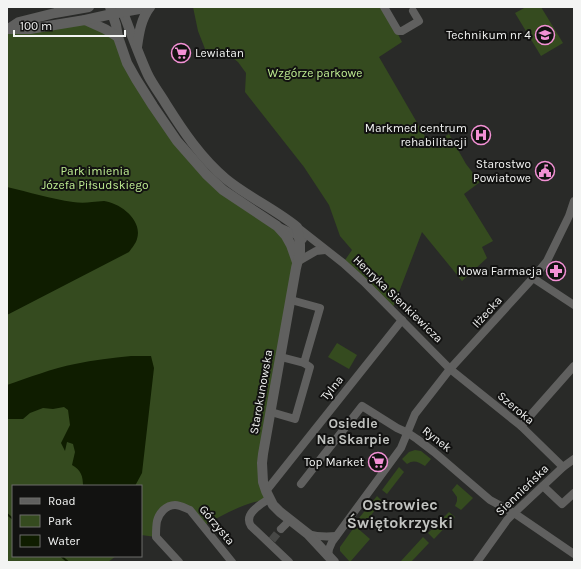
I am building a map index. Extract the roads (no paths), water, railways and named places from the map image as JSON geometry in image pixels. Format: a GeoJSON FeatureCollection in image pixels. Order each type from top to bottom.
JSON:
{"type":"FeatureCollection","features":[{"type":"Feature","properties":{"kind":"street"},"geometry":{"type":"LineString","coordinates":[[8,29],[19,22],[54,10],[87,7]]}},
{"type":"Feature","properties":{"kind":"street"},"geometry":{"type":"LineString","coordinates":[[8,29],[30,29],[85,20],[111,10],[150,7]]}},
{"type":"Feature","properties":{"kind":"street"},"geometry":{"type":"LineString","coordinates":[[137,47],[141,23],[145,13],[150,7]]}},
{"type":"Feature","properties":{"kind":"street"},"geometry":{"type":"LineString","coordinates":[[384,7],[398,31],[402,31],[419,21],[413,11]]}},
{"type":"Feature","properties":{"kind":"street","name":"Henryka Sienkiewicza"},"geometry":{"type":"LineString","coordinates":[[122,9],[148,75],[188,138],[215,170],[237,187],[282,216],[315,247],[325,250],[342,263],[364,282],[450,369]]}},
{"type":"Feature","properties":{"kind":"street"},"geometry":{"type":"LineString","coordinates":[[54,10],[57,24]]}},
{"type":"Feature","properties":{"kind":"street","name":"Henryka Sienkiewicza"},"geometry":{"type":"LineString","coordinates":[[111,10],[127,63],[153,106],[188,156],[223,190],[276,226],[298,232]]}},
{"type":"Feature","properties":{"kind":"street"},"geometry":{"type":"LineString","coordinates":[[85,20],[118,37]]}},
{"type":"Feature","properties":{"kind":"street","name":"Iłżecka"},"geometry":{"type":"LineString","coordinates":[[408,433],[415,414],[450,369],[547,261],[569,216],[574,201]]}},
{"type":"Feature","properties":{"kind":"street","name":"Starokunowska"},"geometry":{"type":"LineString","coordinates":[[268,495],[263,482],[262,463],[297,262],[286,236],[276,226]]}},
{"type":"Feature","properties":{"kind":"street"},"geometry":{"type":"LineString","coordinates":[[297,262],[300,252],[298,232]]}},
{"type":"Feature","properties":{"kind":"street"},"geometry":{"type":"LineString","coordinates":[[297,262],[316,251],[325,250]]}},
{"type":"Feature","properties":{"kind":"street"},"geometry":{"type":"LineString","coordinates":[[533,278],[574,305]]}},
{"type":"Feature","properties":{"kind":"street"},"geometry":{"type":"LineString","coordinates":[[291,300],[320,308],[304,363]]}},
{"type":"Feature","properties":{"kind":"street","name":"Tylna"},"geometry":{"type":"LineString","coordinates":[[289,562],[271,542],[251,526],[248,519],[402,320]]}},
{"type":"Feature","properties":{"kind":"street"},"geometry":{"type":"LineString","coordinates":[[271,412],[295,419],[310,367],[304,363],[281,357]]}},
{"type":"Feature","properties":{"kind":"street"},"geometry":{"type":"LineString","coordinates":[[520,426],[574,366]]}},
{"type":"Feature","properties":{"kind":"street","name":"Szeroka"},"geometry":{"type":"LineString","coordinates":[[450,369],[520,426],[563,467]]}},
{"type":"Feature","properties":{"kind":"street"},"geometry":{"type":"LineString","coordinates":[[301,484],[362,406],[397,428],[408,433]]}},
{"type":"Feature","properties":{"kind":"street","name":"Rynek"},"geometry":{"type":"LineString","coordinates":[[331,559],[329,549],[332,542],[401,448],[408,433],[434,452],[490,500],[514,513],[574,554]]}},
{"type":"Feature","properties":{"kind":"street","name":"Siennieńska"},"geometry":{"type":"LineString","coordinates":[[477,562],[507,520],[574,458]]}},
{"type":"Feature","properties":{"kind":"street"},"geometry":{"type":"LineString","coordinates":[[543,486],[562,504],[574,493]]}},
{"type":"Feature","properties":{"kind":"street"},"geometry":{"type":"LineString","coordinates":[[268,495],[273,505],[308,534],[318,537],[336,536]]}},
{"type":"Feature","properties":{"kind":"street","name":"Górzysta"},"geometry":{"type":"LineString","coordinates":[[179,562],[156,536],[158,516],[162,510],[168,506],[174,505],[182,506],[190,510],[232,562]]}},
{"type":"Feature","properties":{"kind":"street"},"geometry":{"type":"LineString","coordinates":[[281,530],[290,520]]}},
{"type":"Feature","properties":{"kind":"street","name":"Rynek"},"geometry":{"type":"LineString","coordinates":[[308,534],[331,559]]}},
{"type":"Feature","properties":{"kind":"water"},"geometry":{"type":"Polygon","coordinates":[[[7,187],[65,201],[82,203],[104,201],[117,205],[129,214],[137,225],[138,232],[134,246],[129,252],[7,315],[7,187]]]}},
{"type":"Feature","properties":{"kind":"water"},"geometry":{"type":"Polygon","coordinates":[[[131,356],[151,356],[154,368],[142,473],[136,485],[83,485],[81,474],[78,469],[72,465],[75,452],[73,444],[67,442],[65,451],[61,443],[70,425],[68,410],[64,407],[53,409],[43,408],[30,413],[23,419],[7,419],[7,385],[49,371],[96,360],[131,356]]]}},
{"type":"Feature","properties":{"kind":"waterway"},"geometry":{"type":"LineString","coordinates":[[7,514],[12,518]]}},
{"type":"Feature","properties":{"kind":"waterway"},"geometry":{"type":"LineString","coordinates":[[62,557],[68,562]]}},
{"type":"Feature","properties":{"kind":"tunnel"},"geometry":{"type":"LineString","coordinates":[[272,540],[281,529]]}},
{"type":"Feature","properties":{"kind":"place","name":"Technikum nr 4"},"geometry":{"type":"Point","coordinates":[545,35]}},
{"type":"Feature","properties":{"kind":"place","name":"Lewiatan"},"geometry":{"type":"Point","coordinates":[181,53]}},
{"type":"Feature","properties":{"kind":"place","name":"Markmed centrum rehabilitacji"},"geometry":{"type":"Point","coordinates":[481,135]}},
{"type":"Feature","properties":{"kind":"place","name":"Starostwo Powiatowe"},"geometry":{"type":"Point","coordinates":[545,171]}},
{"type":"Feature","properties":{"kind":"place","name":"Nowa Farmacja"},"geometry":{"type":"Point","coordinates":[556,271]}},
{"type":"Feature","properties":{"kind":"place","name":"Top Market"},"geometry":{"type":"Point","coordinates":[378,462]}},
{"type":"Feature","properties":{"kind":"district","name":"Osiedle Na Skarpie"},"geometry":{"type":"Point","coordinates":[353,432]}},
{"type":"Feature","properties":{"kind":"district","name":"Ostrowiec Świętokrzyski"},"geometry":{"type":"Point","coordinates":[400,513]}},
{"type":"Feature","properties":{"kind":"park label","name":"Wzgórze parkowe"},"geometry":{"type":"Point","coordinates":[315,73]}},
{"type":"Feature","properties":{"kind":"park label","name":"Park imienia Józefa Piłsudskiego"},"geometry":{"type":"Point","coordinates":[95,178]}}]}
